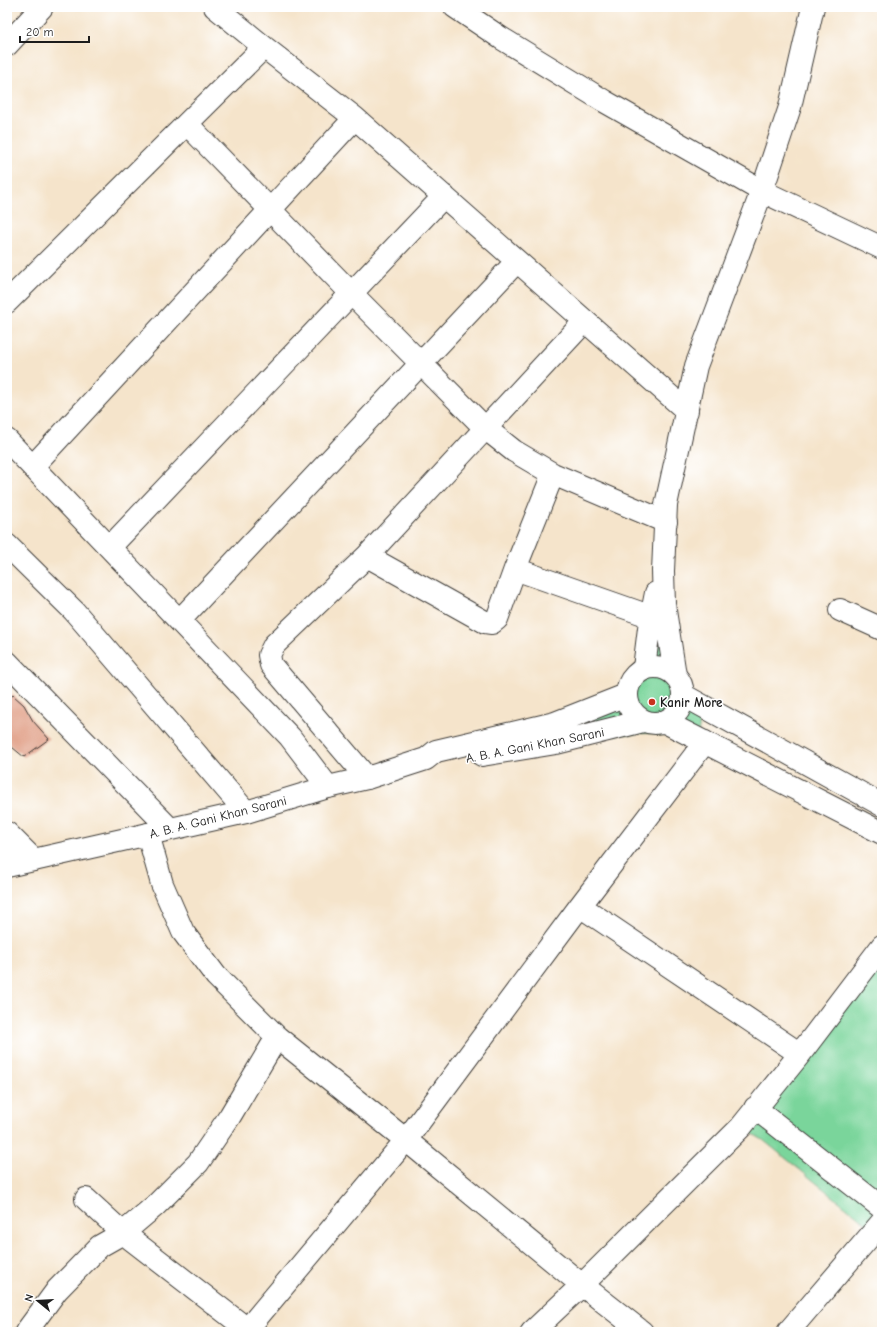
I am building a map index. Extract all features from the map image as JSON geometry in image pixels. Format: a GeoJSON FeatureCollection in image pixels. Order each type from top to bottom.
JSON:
{"type":"FeatureCollection","features":[{"type":"Feature","properties":{"kind":"street"},"geometry":{"type":"LineString","coordinates":[[7,45],[42,7]]}},
{"type":"Feature","properties":{"kind":"street"},"geometry":{"type":"LineString","coordinates":[[215,7],[356,118],[687,411]]}},
{"type":"Feature","properties":{"kind":"street"},"geometry":{"type":"LineString","coordinates":[[455,7],[501,38],[604,101],[762,191],[882,248]]}},
{"type":"Feature","properties":{"kind":"street"},"geometry":{"type":"LineString","coordinates":[[675,675],[664,604],[663,571],[666,505],[696,366],[762,191],[790,107],[813,7]]}},
{"type":"Feature","properties":{"kind":"street"},"geometry":{"type":"LineString","coordinates":[[7,302],[264,47]]}},
{"type":"Feature","properties":{"kind":"street"},"geometry":{"type":"LineString","coordinates":[[34,466],[356,118]]}},
{"type":"Feature","properties":{"kind":"street"},"geometry":{"type":"LineString","coordinates":[[187,124],[351,294],[485,428],[514,451],[553,474],[666,522]]}},
{"type":"Feature","properties":{"kind":"street"},"geometry":{"type":"LineString","coordinates":[[110,547],[444,196]]}},
{"type":"Feature","properties":{"kind":"street"},"geometry":{"type":"LineString","coordinates":[[180,620],[518,261]]}},
{"type":"Feature","properties":{"kind":"street"},"geometry":{"type":"LineString","coordinates":[[367,778],[271,665],[269,655],[274,645],[367,556],[585,321]]}},
{"type":"Feature","properties":{"kind":"street"},"geometry":{"type":"LineString","coordinates":[[7,440],[34,466],[290,736],[328,787]]}},
{"type":"Feature","properties":{"kind":"street"},"geometry":{"type":"LineString","coordinates":[[367,556],[485,622],[492,623],[497,619],[515,569],[553,474]]}},
{"type":"Feature","properties":{"kind":"street"},"geometry":{"type":"LineString","coordinates":[[7,545],[74,611],[246,812]]}},
{"type":"Feature","properties":{"kind":"street"},"geometry":{"type":"LineString","coordinates":[[515,569],[652,617]]}},
{"type":"Feature","properties":{"kind":"street"},"geometry":{"type":"LineString","coordinates":[[644,668],[657,589],[663,571]]}},
{"type":"Feature","properties":{"kind":"street"},"geometry":{"type":"LineString","coordinates":[[840,610],[882,629]]}},
{"type":"Feature","properties":{"kind":"street"},"geometry":{"type":"LineString","coordinates":[[7,662],[170,830]]}},
{"type":"Feature","properties":{"kind":"street"},"geometry":{"type":"LineString","coordinates":[[665,722],[674,715],[681,706],[683,695],[681,684],[675,675],[666,669],[655,666],[644,668],[635,674],[628,684],[626,695],[628,706],[634,715],[643,721],[654,723],[665,722],[882,833]]}},
{"type":"Feature","properties":{"kind":"street","name":"A. B. A. Gani Khan Sarani"},"geometry":{"type":"LineString","coordinates":[[7,866],[246,812],[328,787],[367,778],[426,759],[436,752],[555,723],[626,695]]}},
{"type":"Feature","properties":{"kind":"street"},"geometry":{"type":"LineString","coordinates":[[683,695],[882,805]]}},
{"type":"Feature","properties":{"kind":"street","name":"A. B. A. Gani Khan Sarani"},"geometry":{"type":"LineString","coordinates":[[426,759],[436,763],[556,743],[643,721]]}},
{"type":"Feature","properties":{"kind":"street"},"geometry":{"type":"LineString","coordinates":[[86,1199],[123,1233],[248,1331],[406,1140],[580,906],[705,742]]}},
{"type":"Feature","properties":{"kind":"street"},"geometry":{"type":"LineString","coordinates":[[7,833],[34,860]]}},
{"type":"Feature","properties":{"kind":"street"},"geometry":{"type":"LineString","coordinates":[[148,834],[162,884],[183,932],[216,976],[277,1037],[406,1140],[582,1286],[642,1332]]}},
{"type":"Feature","properties":{"kind":"street"},"geometry":{"type":"LineString","coordinates":[[580,906],[800,1054]]}},
{"type":"Feature","properties":{"kind":"street"},"geometry":{"type":"LineString","coordinates":[[532,1332],[582,1286],[741,1127],[800,1054],[882,946]]}},
{"type":"Feature","properties":{"kind":"street"},"geometry":{"type":"LineString","coordinates":[[26,1332],[56,1290],[100,1246],[123,1233],[156,1205],[198,1164],[230,1116],[277,1037]]}},
{"type":"Feature","properties":{"kind":"street"},"geometry":{"type":"LineString","coordinates":[[755,1108],[882,1208]]}},
{"type":"Feature","properties":{"kind":"street"},"geometry":{"type":"LineString","coordinates":[[788,1332],[882,1222]]}},
{"type":"Feature","properties":{"kind":"green space"},"geometry":{"type":"Polygon","coordinates":[[[660,600],[676,675],[687,700],[700,722],[697,741],[648,733],[562,738],[632,679],[660,600]]]}},
{"type":"Feature","properties":{"kind":"green space"},"geometry":{"type":"Polygon","coordinates":[[[882,945],[882,1236],[763,1140],[741,1127],[882,945]]]}},
{"type":"Feature","properties":{"kind":"building"},"geometry":{"type":"Polygon","coordinates":[[[13,695],[24,705],[33,721],[49,739],[24,757],[7,743],[7,700],[13,695]]]}},
{"type":"Feature","properties":{"kind":"place","name":"Kanir More"},"geometry":{"type":"Point","coordinates":[652,702]}}]}
